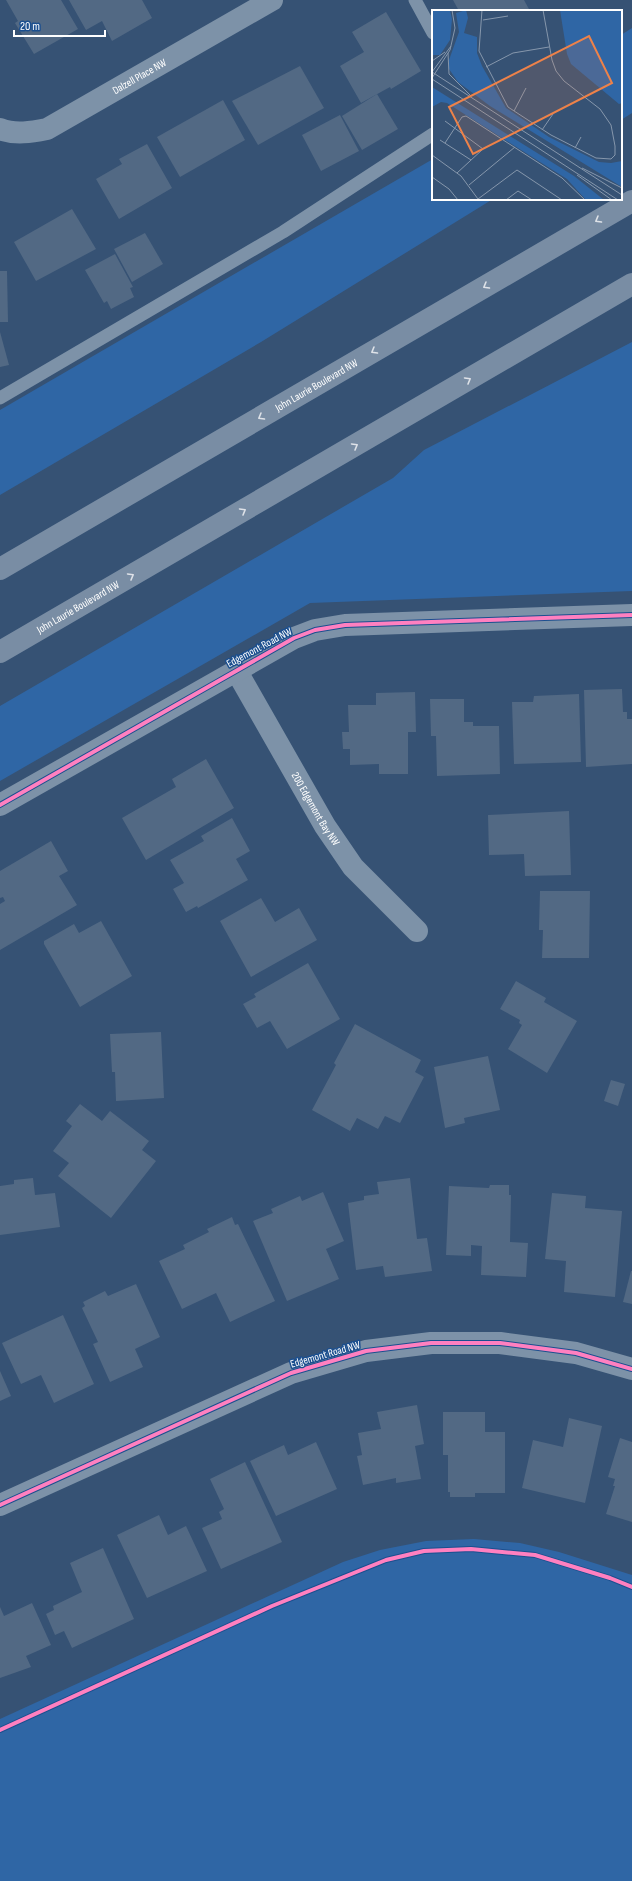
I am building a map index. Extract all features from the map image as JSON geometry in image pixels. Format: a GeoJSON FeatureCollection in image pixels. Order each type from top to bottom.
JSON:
{"type":"FeatureCollection","features":[{"type":"Feature","properties":{"kind":"main road","name":"John Laurie Boulevard NW"},"geometry":{"type":"LineString","coordinates":[[0,569],[632,201]]}},
{"type":"Feature","properties":{"kind":"main road","name":"John Laurie Boulevard NW"},"geometry":{"type":"LineString","coordinates":[[0,652],[627,291]]}},
{"type":"Feature","properties":{"kind":"street","name":"Dalzell Place NW"},"geometry":{"type":"LineString","coordinates":[[0,129],[6,132],[30,133],[47,129],[272,0]]}},
{"type":"Feature","properties":{"kind":"street","name":"Edgemont Road NW"},"geometry":{"type":"LineString","coordinates":[[0,805],[236,670],[294,638],[315,630],[345,625],[632,615]]}},
{"type":"Feature","properties":{"kind":"street","name":"200 Edgemont Bay NW"},"geometry":{"type":"LineString","coordinates":[[236,670],[325,826],[353,867],[417,931]]}},
{"type":"Feature","properties":{"kind":"street","name":"Edgemont Road NW"},"geometry":{"type":"LineString","coordinates":[[0,1505],[291,1373],[366,1351],[431,1343],[500,1344],[576,1353],[632,1369]]}},
{"type":"Feature","properties":{"kind":"lane"},"geometry":{"type":"LineString","coordinates":[[415,0],[432,31]]}},
{"type":"Feature","properties":{"kind":"lane"},"geometry":{"type":"LineString","coordinates":[[0,398],[283,232],[432,135]]}},
{"type":"Feature","properties":{"kind":"shaded area"},"geometry":{"type":"Polygon","coordinates":[[[632,28],[632,113],[622,119],[622,34],[632,28]]]}},
{"type":"Feature","properties":{"kind":"shaded area"},"geometry":{"type":"Polygon","coordinates":[[[432,160],[432,200],[491,200],[261,342],[0,495],[0,410],[432,160]]]}},
{"type":"Feature","properties":{"kind":"shaded area"},"geometry":{"type":"Polygon","coordinates":[[[632,342],[632,591],[310,603],[0,781],[0,706],[393,478],[424,450],[632,342]]]}},
{"type":"Feature","properties":{"kind":"shaded area"},"geometry":{"type":"Polygon","coordinates":[[[474,1539],[520,1543],[559,1552],[632,1575],[632,1881],[0,1881],[0,1719],[343,1562],[380,1550],[426,1541],[474,1539]]]}},
{"type":"Feature","properties":{"kind":"building"},"geometry":{"type":"Polygon","coordinates":[[[6,0],[61,0],[78,29],[34,54],[15,23],[18,21],[6,0]]]}},
{"type":"Feature","properties":{"kind":"building"},"geometry":{"type":"Polygon","coordinates":[[[69,0],[142,0],[152,18],[112,41],[102,21],[86,30],[69,0]]]}},
{"type":"Feature","properties":{"kind":"building"},"geometry":{"type":"Polygon","coordinates":[[[453,0],[524,0],[529,10],[458,10],[453,0]]]}},
{"type":"Feature","properties":{"kind":"building"},"geometry":{"type":"Polygon","coordinates":[[[386,12],[421,71],[391,89],[390,87],[361,103],[340,66],[364,52],[352,32],[386,12]]]}},
{"type":"Feature","properties":{"kind":"building"},"geometry":{"type":"Polygon","coordinates":[[[300,66],[324,108],[258,145],[232,101],[300,66]]]}},
{"type":"Feature","properties":{"kind":"building"},"geometry":{"type":"Polygon","coordinates":[[[377,94],[398,129],[362,150],[342,116],[377,94]]]}},
{"type":"Feature","properties":{"kind":"building"},"geometry":{"type":"Polygon","coordinates":[[[223,100],[245,140],[180,177],[157,137],[223,100]]]}},
{"type":"Feature","properties":{"kind":"building"},"geometry":{"type":"Polygon","coordinates":[[[340,115],[359,151],[321,171],[302,135],[340,115]]]}},
{"type":"Feature","properties":{"kind":"building"},"geometry":{"type":"Polygon","coordinates":[[[147,144],[172,188],[119,219],[96,179],[122,164],[119,159],[147,144]]]}},
{"type":"Feature","properties":{"kind":"building"},"geometry":{"type":"Polygon","coordinates":[[[72,209],[96,249],[36,281],[14,242],[72,209]]]}},
{"type":"Feature","properties":{"kind":"building"},"geometry":{"type":"Polygon","coordinates":[[[145,233],[163,264],[132,282],[114,249],[145,233]]]}},
{"type":"Feature","properties":{"kind":"building"},"geometry":{"type":"Polygon","coordinates":[[[115,254],[133,287],[130,288],[134,297],[111,309],[107,301],[104,303],[85,270],[115,254]]]}},
{"type":"Feature","properties":{"kind":"building"},"geometry":{"type":"Polygon","coordinates":[[[0,271],[7,271],[8,322],[0,322],[0,271]]]}},
{"type":"Feature","properties":{"kind":"building"},"geometry":{"type":"Polygon","coordinates":[[[0,332],[9,365],[0,367],[0,332]]]}},
{"type":"Feature","properties":{"kind":"building"},"geometry":{"type":"Polygon","coordinates":[[[622,689],[623,712],[627,712],[627,719],[632,719],[632,764],[586,767],[584,690],[622,689]]]}},
{"type":"Feature","properties":{"kind":"building"},"geometry":{"type":"Polygon","coordinates":[[[415,692],[416,732],[408,732],[408,774],[379,774],[379,764],[350,765],[350,749],[343,749],[342,732],[349,732],[348,705],[376,705],[376,693],[415,692]]]}},
{"type":"Feature","properties":{"kind":"building"},"geometry":{"type":"Polygon","coordinates":[[[579,694],[581,762],[514,764],[512,702],[533,702],[534,696],[579,694]]]}},
{"type":"Feature","properties":{"kind":"building"},"geometry":{"type":"Polygon","coordinates":[[[430,699],[464,699],[464,722],[473,722],[473,726],[499,726],[500,774],[437,776],[436,736],[431,736],[430,699]]]}},
{"type":"Feature","properties":{"kind":"building"},"geometry":{"type":"Polygon","coordinates":[[[206,759],[234,808],[146,860],[122,818],[176,787],[172,779],[206,759]]]}},
{"type":"Feature","properties":{"kind":"building"},"geometry":{"type":"Polygon","coordinates":[[[569,811],[571,875],[525,876],[524,854],[489,855],[488,815],[569,811]]]}},
{"type":"Feature","properties":{"kind":"building"},"geometry":{"type":"Polygon","coordinates":[[[232,818],[250,851],[236,859],[248,880],[198,908],[197,906],[186,912],[173,889],[184,883],[170,860],[204,841],[201,836],[232,818]]]}},
{"type":"Feature","properties":{"kind":"building"},"geometry":{"type":"Polygon","coordinates":[[[51,841],[68,871],[59,876],[77,905],[0,950],[0,904],[5,901],[3,897],[0,898],[0,871],[51,841]]]}},
{"type":"Feature","properties":{"kind":"building"},"geometry":{"type":"Polygon","coordinates":[[[540,891],[590,891],[589,958],[542,958],[543,930],[539,930],[540,891]]]}},
{"type":"Feature","properties":{"kind":"building"},"geometry":{"type":"Polygon","coordinates":[[[261,898],[275,922],[299,908],[317,940],[251,977],[220,921],[261,898]]]}},
{"type":"Feature","properties":{"kind":"building"},"geometry":{"type":"Polygon","coordinates":[[[101,921],[132,976],[80,1007],[44,944],[44,941],[74,924],[79,933],[101,921]]]}},
{"type":"Feature","properties":{"kind":"building"},"geometry":{"type":"Polygon","coordinates":[[[308,963],[340,1019],[287,1049],[270,1021],[257,1028],[243,1004],[256,997],[254,994],[308,963]]]}},
{"type":"Feature","properties":{"kind":"building"},"geometry":{"type":"Polygon","coordinates":[[[516,981],[546,998],[544,1002],[577,1021],[547,1073],[508,1049],[522,1025],[519,1023],[520,1020],[500,1009],[516,981]]]}},
{"type":"Feature","properties":{"kind":"building"},"geometry":{"type":"Polygon","coordinates":[[[355,1024],[421,1060],[415,1072],[424,1077],[400,1123],[385,1116],[378,1129],[357,1118],[350,1131],[312,1110],[336,1065],[334,1063],[355,1024]]]}},
{"type":"Feature","properties":{"kind":"building"},"geometry":{"type":"Polygon","coordinates":[[[161,1032],[164,1098],[116,1101],[115,1072],[112,1072],[110,1034],[161,1032]]]}},
{"type":"Feature","properties":{"kind":"building"},"geometry":{"type":"Polygon","coordinates":[[[488,1056],[500,1110],[464,1118],[465,1123],[445,1128],[434,1067],[488,1056]]]}},
{"type":"Feature","properties":{"kind":"building"},"geometry":{"type":"Polygon","coordinates":[[[611,1080],[625,1084],[618,1106],[604,1101],[611,1080]]]}},
{"type":"Feature","properties":{"kind":"building"},"geometry":{"type":"Polygon","coordinates":[[[80,1104],[102,1121],[110,1111],[149,1141],[142,1150],[156,1161],[111,1218],[58,1176],[69,1163],[53,1151],[72,1126],[66,1121],[80,1104]]]}},
{"type":"Feature","properties":{"kind":"building"},"geometry":{"type":"Polygon","coordinates":[[[33,1178],[35,1195],[55,1193],[60,1227],[0,1235],[0,1186],[14,1184],[14,1180],[33,1178]]]}},
{"type":"Feature","properties":{"kind":"building"},"geometry":{"type":"Polygon","coordinates":[[[410,1178],[417,1239],[427,1238],[432,1271],[385,1277],[383,1266],[356,1270],[348,1203],[364,1200],[364,1196],[379,1194],[377,1182],[410,1178]]]}},
{"type":"Feature","properties":{"kind":"building"},"geometry":{"type":"Polygon","coordinates":[[[490,1185],[509,1185],[509,1195],[511,1195],[510,1242],[528,1243],[526,1277],[481,1275],[482,1246],[471,1245],[471,1256],[446,1255],[449,1186],[489,1188],[490,1185]]]}},
{"type":"Feature","properties":{"kind":"building"},"geometry":{"type":"Polygon","coordinates":[[[323,1192],[344,1241],[326,1249],[339,1279],[287,1301],[253,1221],[273,1213],[271,1209],[300,1196],[302,1201],[323,1192]]]}},
{"type":"Feature","properties":{"kind":"building"},"geometry":{"type":"Polygon","coordinates":[[[552,1193],[586,1196],[585,1208],[622,1211],[615,1297],[564,1292],[566,1261],[545,1259],[552,1193]]]}},
{"type":"Feature","properties":{"kind":"building"},"geometry":{"type":"Polygon","coordinates":[[[232,1217],[235,1225],[238,1224],[275,1301],[230,1322],[216,1293],[182,1309],[159,1261],[185,1249],[183,1245],[209,1232],[207,1229],[232,1217]]]}},
{"type":"Feature","properties":{"kind":"building"},"geometry":{"type":"Polygon","coordinates":[[[632,1271],[632,1304],[623,1302],[632,1271]]]}},
{"type":"Feature","properties":{"kind":"building"},"geometry":{"type":"Polygon","coordinates":[[[136,1284],[160,1337],[135,1349],[143,1367],[110,1382],[93,1344],[98,1342],[82,1308],[85,1306],[83,1302],[105,1291],[108,1296],[136,1284]]]}},
{"type":"Feature","properties":{"kind":"building"},"geometry":{"type":"Polygon","coordinates":[[[63,1315],[94,1384],[54,1403],[41,1375],[21,1384],[2,1343],[63,1315]]]}},
{"type":"Feature","properties":{"kind":"building"},"geometry":{"type":"Polygon","coordinates":[[[0,1371],[11,1396],[0,1401],[0,1371]]]}},
{"type":"Feature","properties":{"kind":"building"},"geometry":{"type":"Polygon","coordinates":[[[417,1405],[424,1444],[415,1446],[421,1479],[396,1483],[396,1478],[363,1485],[357,1456],[362,1455],[358,1433],[381,1429],[377,1412],[417,1405]]]}},
{"type":"Feature","properties":{"kind":"building"},"geometry":{"type":"Polygon","coordinates":[[[443,1412],[485,1412],[485,1432],[505,1432],[505,1493],[475,1493],[475,1497],[450,1497],[450,1492],[448,1492],[448,1455],[443,1455],[443,1412]]]}},
{"type":"Feature","properties":{"kind":"building"},"geometry":{"type":"Polygon","coordinates":[[[569,1418],[602,1426],[585,1503],[522,1488],[533,1440],[563,1447],[569,1418]]]}},
{"type":"Feature","properties":{"kind":"building"},"geometry":{"type":"Polygon","coordinates":[[[620,1438],[632,1442],[632,1522],[606,1514],[615,1486],[613,1486],[615,1479],[608,1477],[620,1438]]]}},
{"type":"Feature","properties":{"kind":"building"},"geometry":{"type":"Polygon","coordinates":[[[316,1442],[337,1489],[276,1516],[250,1461],[284,1445],[288,1455],[316,1442]]]}},
{"type":"Feature","properties":{"kind":"building"},"geometry":{"type":"Polygon","coordinates":[[[245,1462],[282,1542],[221,1569],[202,1528],[222,1519],[219,1512],[224,1509],[210,1479],[245,1462]]]}},
{"type":"Feature","properties":{"kind":"building"},"geometry":{"type":"Polygon","coordinates":[[[159,1515],[168,1535],[186,1526],[207,1571],[147,1598],[117,1535],[159,1515]]]}},
{"type":"Feature","properties":{"kind":"building"},"geometry":{"type":"Polygon","coordinates":[[[103,1548],[134,1619],[72,1648],[64,1631],[55,1635],[46,1614],[54,1610],[53,1606],[82,1592],[70,1563],[103,1548]]]}},
{"type":"Feature","properties":{"kind":"building"},"geometry":{"type":"Polygon","coordinates":[[[32,1603],[51,1645],[26,1656],[31,1667],[0,1678],[0,1607],[4,1616],[32,1603]]]}},
{"type":"Feature","properties":{"kind":"cycle path"},"geometry":{"type":"LineString","coordinates":[[0,805],[294,638],[315,630],[345,625],[632,615]]}},
{"type":"Feature","properties":{"kind":"cycle path"},"geometry":{"type":"LineString","coordinates":[[0,1505],[291,1373],[366,1351],[431,1343],[500,1343],[576,1353],[632,1369]]}},
{"type":"Feature","properties":{"kind":"cycle path"},"geometry":{"type":"LineString","coordinates":[[0,1730],[272,1606],[386,1560],[424,1551],[471,1549],[535,1555],[610,1578],[632,1587]]}}]}
